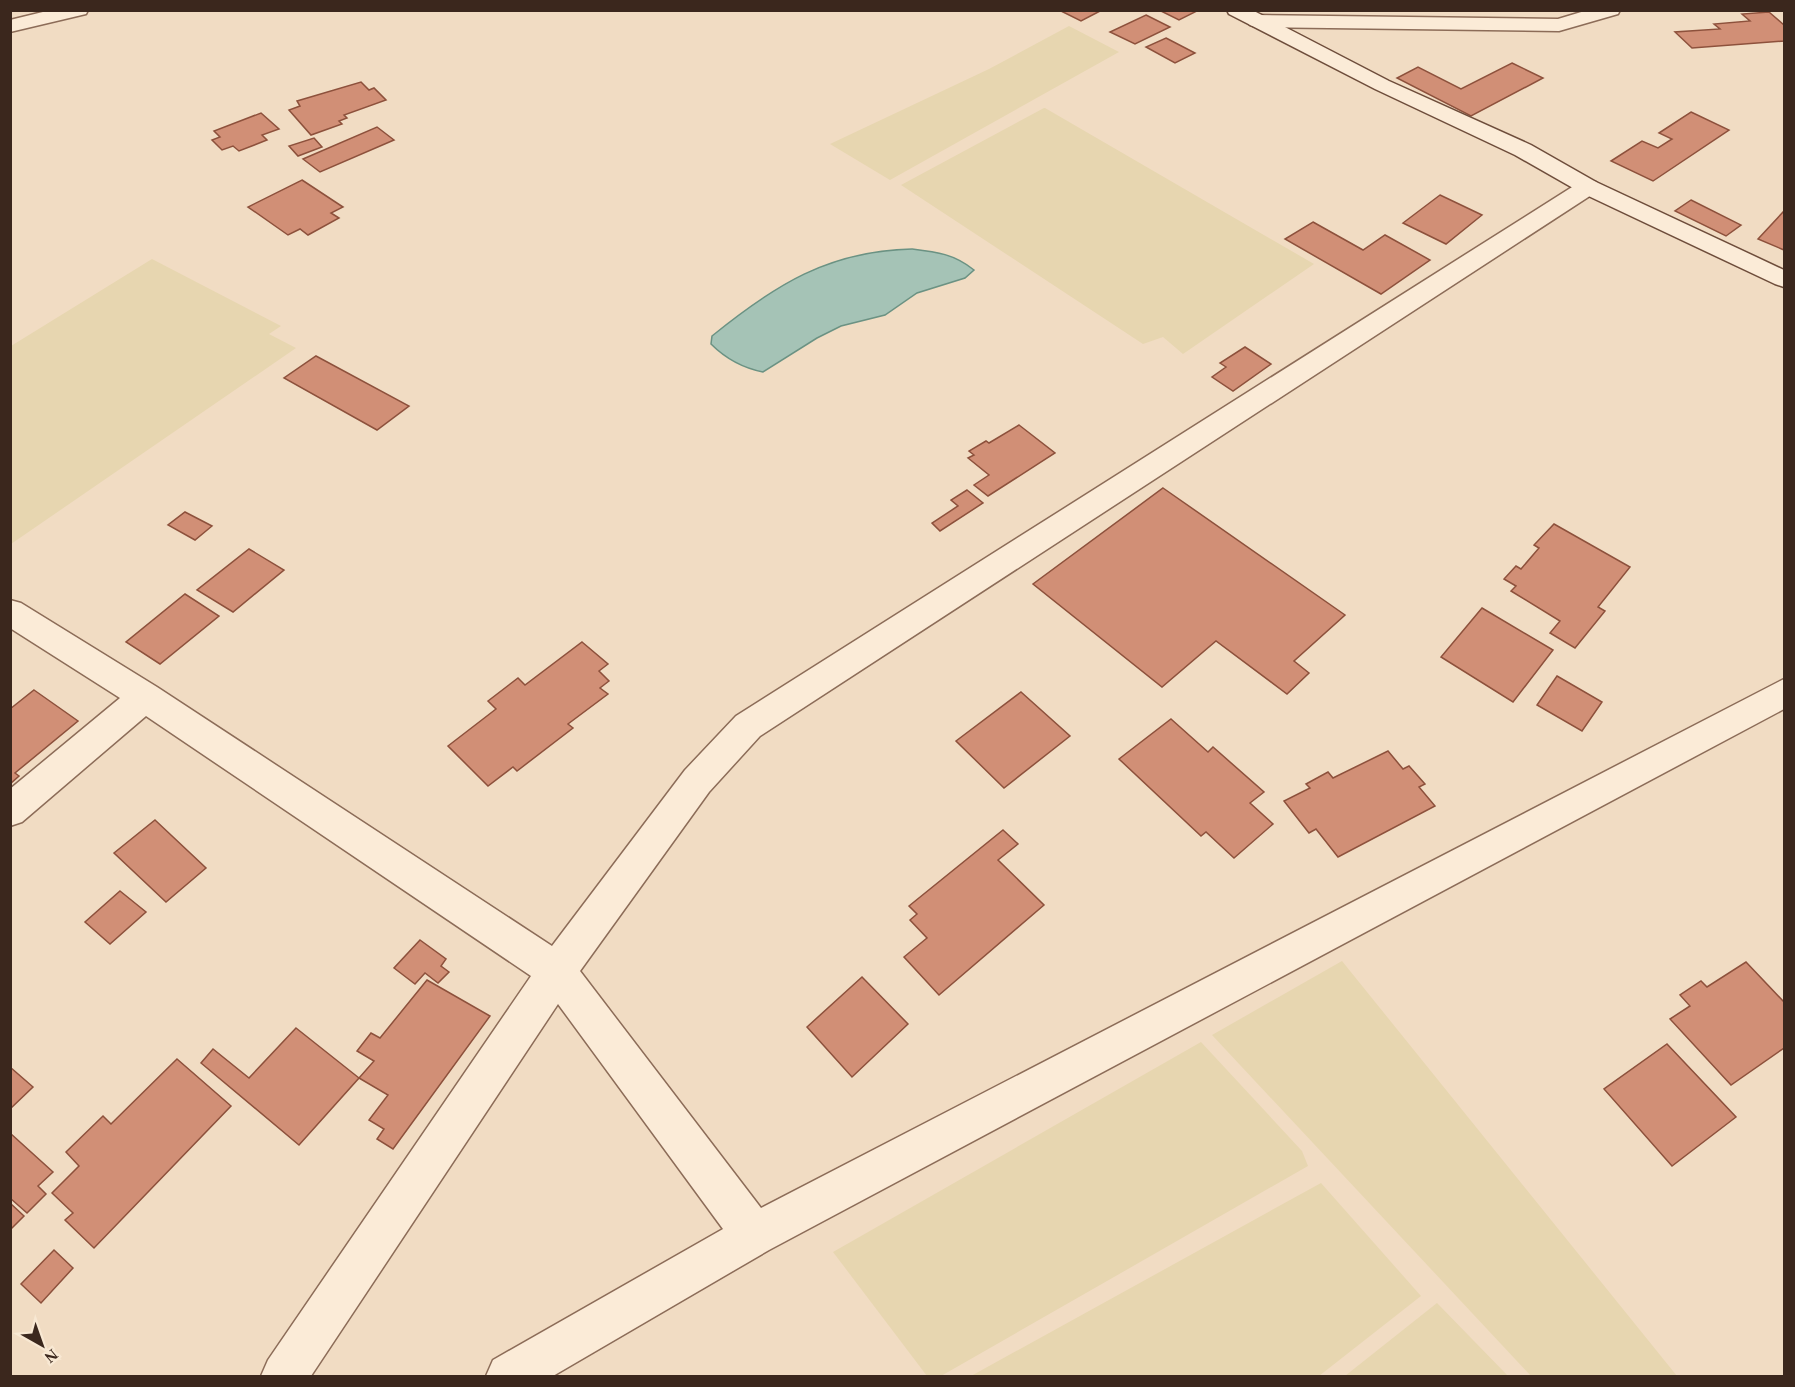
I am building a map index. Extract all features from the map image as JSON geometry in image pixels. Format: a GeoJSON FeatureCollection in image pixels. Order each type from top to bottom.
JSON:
{"type":"FeatureCollection","features":[{"type":"Feature","properties":{"kind":"street"},"geometry":{"type":"LineString","coordinates":[[10,26],[79,10]]}},
{"type":"Feature","properties":{"kind":"street"},"geometry":{"type":"LineString","coordinates":[[1236,10],[1382,85],[1523,150],[1588,187],[1785,279]]}},
{"type":"Feature","properties":{"kind":"street"},"geometry":{"type":"LineString","coordinates":[[1257,21],[1559,25],[1611,10]]}},
{"type":"Feature","properties":{"kind":"street"},"geometry":{"type":"LineString","coordinates":[[285,1377],[557,971],[697,781],[748,726],[1588,187]]}},
{"type":"Feature","properties":{"kind":"street"},"geometry":{"type":"LineString","coordinates":[[10,612],[146,697],[557,971],[754,1235]]}},
{"type":"Feature","properties":{"kind":"street"},"geometry":{"type":"LineString","coordinates":[[509,1377],[754,1235],[1785,693]]}},
{"type":"Feature","properties":{"kind":"street"},"geometry":{"type":"LineString","coordinates":[[10,811],[146,697]]}},
{"type":"Feature","properties":{"kind":"shaded area"},"geometry":{"type":"Polygon","coordinates":[[[1069,26],[1119,52],[890,180],[830,144],[989,69],[1069,26]]]}},
{"type":"Feature","properties":{"kind":"shaded area"},"geometry":{"type":"Polygon","coordinates":[[[1044,108],[1314,264],[1183,354],[1163,337],[1143,344],[901,185],[1044,108]]]}},
{"type":"Feature","properties":{"kind":"shaded area"},"geometry":{"type":"Polygon","coordinates":[[[912,249],[945,255],[959,260],[974,270],[965,278],[917,293],[885,315],[841,326],[817,338],[763,372],[735,362],[711,344],[712,336],[735,318],[758,301],[804,274],[854,256],[912,249]]]}},
{"type":"Feature","properties":{"kind":"shaded area"},"geometry":{"type":"Polygon","coordinates":[[[152,259],[281,326],[269,334],[296,348],[11,544],[11,346],[152,259]]]}},
{"type":"Feature","properties":{"kind":"shaded area"},"geometry":{"type":"Polygon","coordinates":[[[1342,961],[1677,1376],[1531,1376],[1212,1035],[1342,961]]]}},
{"type":"Feature","properties":{"kind":"shaded area"},"geometry":{"type":"Polygon","coordinates":[[[1201,1042],[1302,1151],[1308,1166],[941,1376],[927,1376],[833,1252],[1201,1042]]]}},
{"type":"Feature","properties":{"kind":"shaded area"},"geometry":{"type":"Polygon","coordinates":[[[1321,1183],[1421,1296],[1319,1376],[971,1376],[1321,1183]]]}},
{"type":"Feature","properties":{"kind":"shaded area"},"geometry":{"type":"Polygon","coordinates":[[[1437,1303],[1508,1376],[1345,1376],[1437,1303]]]}},
{"type":"Feature","properties":{"kind":"building"},"geometry":{"type":"Polygon","coordinates":[[[1059,10],[1102,10],[1081,21],[1059,10]]]}},
{"type":"Feature","properties":{"kind":"building"},"geometry":{"type":"Polygon","coordinates":[[[1192,10],[1195,12],[1179,20],[1161,11],[1192,10]]]}},
{"type":"Feature","properties":{"kind":"building"},"geometry":{"type":"Polygon","coordinates":[[[1769,12],[1784,25],[1784,41],[1692,48],[1675,32],[1720,29],[1714,24],[1750,21],[1742,14],[1769,12]]]}},
{"type":"Feature","properties":{"kind":"building"},"geometry":{"type":"Polygon","coordinates":[[[1146,15],[1170,27],[1135,44],[1110,32],[1146,15]]]}},
{"type":"Feature","properties":{"kind":"building"},"geometry":{"type":"Polygon","coordinates":[[[1166,38],[1195,53],[1175,63],[1146,47],[1166,38]]]}},
{"type":"Feature","properties":{"kind":"building"},"geometry":{"type":"Polygon","coordinates":[[[1512,63],[1543,78],[1471,116],[1397,78],[1418,67],[1461,89],[1512,63]]]}},
{"type":"Feature","properties":{"kind":"building"},"geometry":{"type":"Polygon","coordinates":[[[361,82],[369,90],[374,88],[386,100],[344,115],[347,118],[339,121],[342,124],[311,135],[289,110],[300,106],[297,101],[361,82]]]}},
{"type":"Feature","properties":{"kind":"building"},"geometry":{"type":"Polygon","coordinates":[[[1691,112],[1729,130],[1653,181],[1611,161],[1642,141],[1658,148],[1672,139],[1659,133],[1691,112]]]}},
{"type":"Feature","properties":{"kind":"building"},"geometry":{"type":"Polygon","coordinates":[[[261,113],[279,129],[262,135],[267,140],[239,151],[233,146],[222,150],[212,140],[220,137],[214,131],[261,113]]]}},
{"type":"Feature","properties":{"kind":"building"},"geometry":{"type":"Polygon","coordinates":[[[377,127],[394,140],[320,172],[303,159],[377,127]]]}},
{"type":"Feature","properties":{"kind":"building"},"geometry":{"type":"Polygon","coordinates":[[[314,138],[322,147],[298,156],[289,146],[314,138]]]}},
{"type":"Feature","properties":{"kind":"building"},"geometry":{"type":"Polygon","coordinates":[[[302,180],[343,207],[331,213],[339,218],[308,235],[300,229],[288,235],[248,207],[302,180]]]}},
{"type":"Feature","properties":{"kind":"building"},"geometry":{"type":"Polygon","coordinates":[[[1440,195],[1482,215],[1446,244],[1403,223],[1440,195]]]}},
{"type":"Feature","properties":{"kind":"building"},"geometry":{"type":"Polygon","coordinates":[[[1691,200],[1741,225],[1726,236],[1675,211],[1691,200]]]}},
{"type":"Feature","properties":{"kind":"building"},"geometry":{"type":"Polygon","coordinates":[[[1784,211],[1784,250],[1758,239],[1784,211]]]}},
{"type":"Feature","properties":{"kind":"building"},"geometry":{"type":"Polygon","coordinates":[[[1313,222],[1363,250],[1385,235],[1430,260],[1381,294],[1285,239],[1313,222]]]}},
{"type":"Feature","properties":{"kind":"building"},"geometry":{"type":"Polygon","coordinates":[[[1245,347],[1271,364],[1233,391],[1212,377],[1226,367],[1220,363],[1245,347]]]}},
{"type":"Feature","properties":{"kind":"building"},"geometry":{"type":"Polygon","coordinates":[[[316,356],[409,406],[377,430],[284,378],[316,356]]]}},
{"type":"Feature","properties":{"kind":"building"},"geometry":{"type":"Polygon","coordinates":[[[1019,425],[1055,453],[988,496],[974,485],[989,475],[968,458],[974,455],[969,451],[986,441],[989,443],[1019,425]]]}},
{"type":"Feature","properties":{"kind":"building"},"geometry":{"type":"Polygon","coordinates":[[[1163,488],[1345,615],[1294,661],[1309,673],[1287,694],[1216,641],[1162,687],[1033,584],[1163,488]]]}},
{"type":"Feature","properties":{"kind":"building"},"geometry":{"type":"Polygon","coordinates":[[[967,490],[983,503],[940,531],[932,523],[958,506],[951,500],[967,490]]]}},
{"type":"Feature","properties":{"kind":"building"},"geometry":{"type":"Polygon","coordinates":[[[185,512],[212,526],[195,540],[168,525],[185,512]]]}},
{"type":"Feature","properties":{"kind":"building"},"geometry":{"type":"Polygon","coordinates":[[[1554,524],[1630,567],[1598,607],[1605,611],[1575,648],[1550,633],[1560,621],[1511,591],[1516,586],[1504,579],[1516,566],[1521,569],[1539,548],[1534,545],[1554,524]]]}},
{"type":"Feature","properties":{"kind":"building"},"geometry":{"type":"Polygon","coordinates":[[[249,549],[284,570],[233,612],[197,590],[249,549]]]}},
{"type":"Feature","properties":{"kind":"building"},"geometry":{"type":"Polygon","coordinates":[[[185,594],[219,616],[160,664],[126,642],[185,594]]]}},
{"type":"Feature","properties":{"kind":"building"},"geometry":{"type":"Polygon","coordinates":[[[1482,608],[1553,650],[1513,702],[1441,657],[1482,608]]]}},
{"type":"Feature","properties":{"kind":"building"},"geometry":{"type":"Polygon","coordinates":[[[582,642],[608,664],[599,671],[609,681],[600,688],[608,694],[568,724],[573,728],[517,771],[513,767],[488,786],[448,746],[496,709],[488,701],[518,678],[525,685],[582,642]]]}},
{"type":"Feature","properties":{"kind":"building"},"geometry":{"type":"Polygon","coordinates":[[[1557,676],[1602,702],[1582,731],[1537,705],[1557,676]]]}},
{"type":"Feature","properties":{"kind":"building"},"geometry":{"type":"Polygon","coordinates":[[[34,690],[78,721],[15,773],[19,776],[10,784],[10,709],[34,690]]]}},
{"type":"Feature","properties":{"kind":"building"},"geometry":{"type":"Polygon","coordinates":[[[1021,692],[1070,736],[1004,788],[956,741],[1021,692]]]}},
{"type":"Feature","properties":{"kind":"building"},"geometry":{"type":"Polygon","coordinates":[[[1171,719],[1208,752],[1213,747],[1264,792],[1250,803],[1273,824],[1234,858],[1206,832],[1201,836],[1119,759],[1171,719]]]}},
{"type":"Feature","properties":{"kind":"building"},"geometry":{"type":"Polygon","coordinates":[[[1388,751],[1403,769],[1409,766],[1425,784],[1419,787],[1435,806],[1338,857],[1316,829],[1309,833],[1284,801],[1310,788],[1306,784],[1328,772],[1333,778],[1388,751]]]}},
{"type":"Feature","properties":{"kind":"building"},"geometry":{"type":"Polygon","coordinates":[[[155,820],[206,868],[166,902],[114,853],[155,820]]]}},
{"type":"Feature","properties":{"kind":"building"},"geometry":{"type":"Polygon","coordinates":[[[1003,830],[1018,844],[998,860],[1044,905],[939,995],[904,957],[927,938],[910,920],[917,914],[909,906],[1003,830]]]}},
{"type":"Feature","properties":{"kind":"building"},"geometry":{"type":"Polygon","coordinates":[[[120,891],[146,912],[110,944],[85,922],[120,891]]]}},
{"type":"Feature","properties":{"kind":"building"},"geometry":{"type":"Polygon","coordinates":[[[420,940],[446,959],[441,966],[449,972],[438,983],[425,973],[415,984],[394,968],[420,940]]]}},
{"type":"Feature","properties":{"kind":"building"},"geometry":{"type":"Polygon","coordinates":[[[1746,962],[1784,1002],[1784,1048],[1731,1085],[1670,1019],[1690,1006],[1680,995],[1701,981],[1707,987],[1746,962]]]}},
{"type":"Feature","properties":{"kind":"building"},"geometry":{"type":"Polygon","coordinates":[[[862,977],[908,1024],[852,1077],[807,1027],[862,977]]]}},
{"type":"Feature","properties":{"kind":"building"},"geometry":{"type":"Polygon","coordinates":[[[427,980],[490,1016],[393,1149],[377,1139],[384,1129],[369,1120],[388,1095],[359,1078],[374,1061],[357,1051],[371,1033],[380,1038],[427,980]]]}},
{"type":"Feature","properties":{"kind":"building"},"geometry":{"type":"Polygon","coordinates":[[[296,1028],[359,1078],[299,1145],[201,1063],[213,1049],[249,1078],[296,1028]]]}},
{"type":"Feature","properties":{"kind":"building"},"geometry":{"type":"Polygon","coordinates":[[[1667,1044],[1736,1117],[1672,1166],[1604,1089],[1667,1044]]]}},
{"type":"Feature","properties":{"kind":"building"},"geometry":{"type":"Polygon","coordinates":[[[177,1059],[231,1106],[94,1248],[65,1220],[73,1213],[52,1193],[79,1166],[66,1152],[103,1116],[111,1124],[177,1059]]]}},
{"type":"Feature","properties":{"kind":"building"},"geometry":{"type":"Polygon","coordinates":[[[10,1067],[33,1087],[10,1109],[10,1067]]]}},
{"type":"Feature","properties":{"kind":"building"},"geometry":{"type":"Polygon","coordinates":[[[10,1133],[53,1172],[38,1186],[46,1194],[27,1213],[10,1198],[10,1133]]]}},
{"type":"Feature","properties":{"kind":"building"},"geometry":{"type":"Polygon","coordinates":[[[10,1203],[24,1216],[10,1230],[10,1203]]]}},
{"type":"Feature","properties":{"kind":"building"},"geometry":{"type":"Polygon","coordinates":[[[54,1250],[73,1268],[41,1303],[21,1284],[54,1250]]]}}]}
